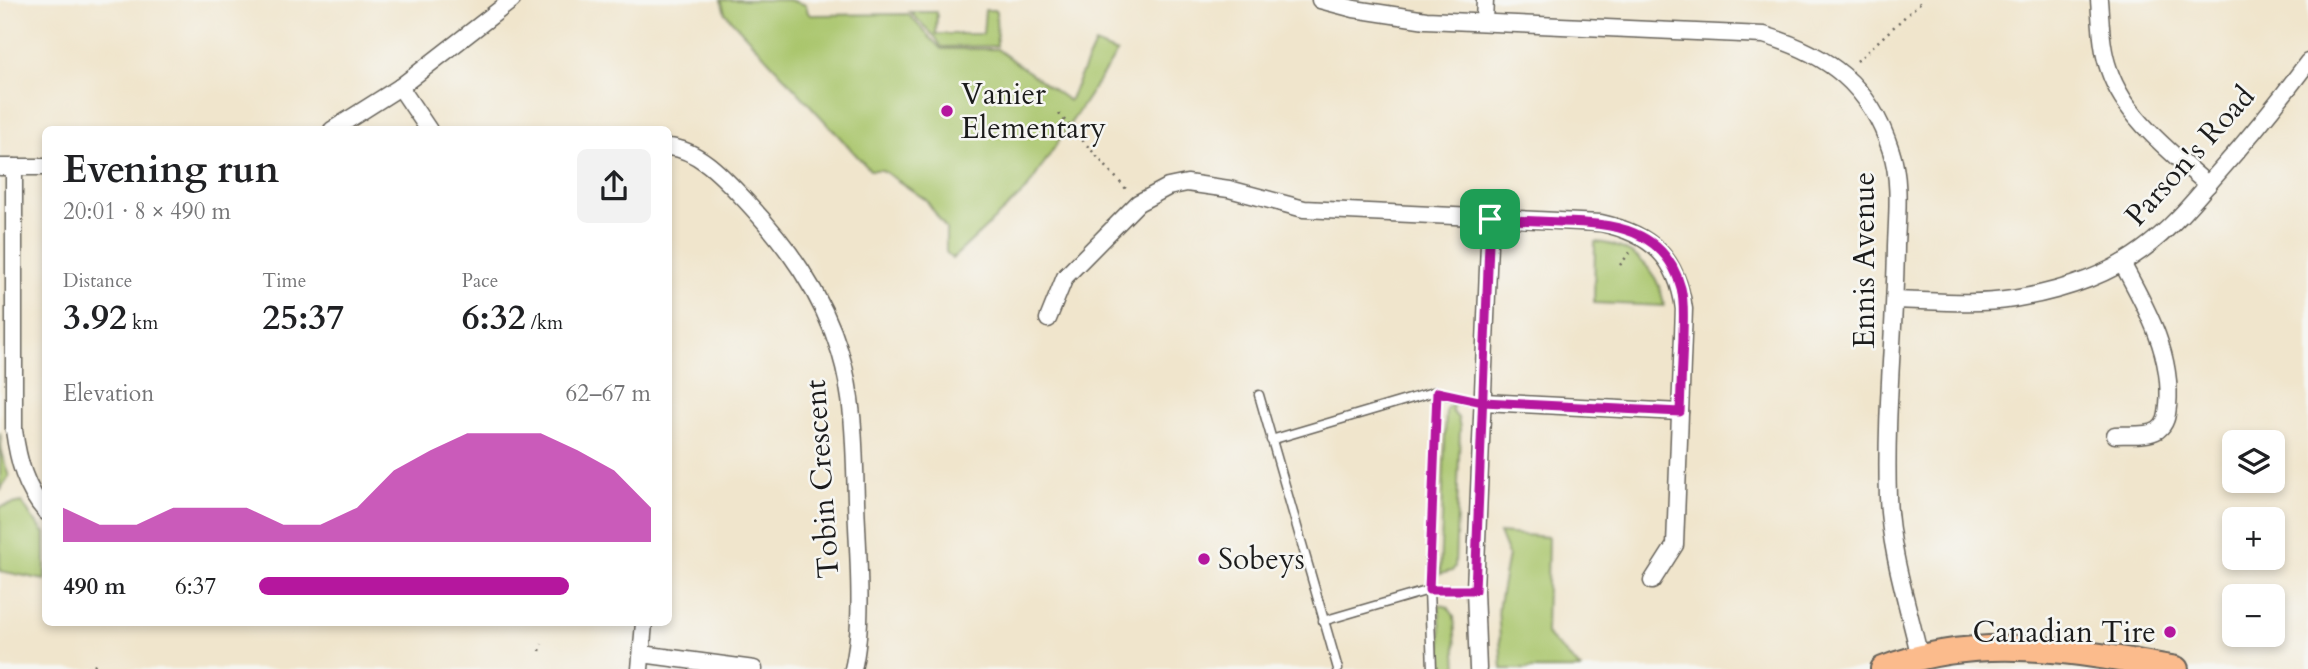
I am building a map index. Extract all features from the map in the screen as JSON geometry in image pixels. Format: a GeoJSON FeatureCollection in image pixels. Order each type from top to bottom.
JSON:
{"type":"FeatureCollection","features":[{"type":"Feature","properties":{"kind":"main road"},"geometry":{"type":"LineString","coordinates":[[1883,669],[1920,658],[2003,646],[2081,652],[2176,669]]}},
{"type":"Feature","properties":{"kind":"street"},"geometry":{"type":"LineString","coordinates":[[338,126],[400,88],[512,0]]}},
{"type":"Feature","properties":{"kind":"street","name":"Ennis Avenue"},"geometry":{"type":"LineString","coordinates":[[1320,0],[1354,9],[1426,20],[1764,35],[1795,44],[1842,73],[1863,98],[1886,136],[1892,155],[1897,219],[1888,446],[1890,521],[1920,658]]}},
{"type":"Feature","properties":{"kind":"street"},"geometry":{"type":"LineString","coordinates":[[1484,22],[1485,0]]}},
{"type":"Feature","properties":{"kind":"street"},"geometry":{"type":"LineString","coordinates":[[2099,0],[2104,55],[2118,90],[2157,139],[2208,185]]}},
{"type":"Feature","properties":{"kind":"street","name":"Parson's Road"},"geometry":{"type":"LineString","coordinates":[[1895,300],[2011,299],[2067,286],[2122,263],[2142,250],[2186,211],[2308,62]]}},
{"type":"Feature","properties":{"kind":"street"},"geometry":{"type":"LineString","coordinates":[[400,88],[426,126]]}},
{"type":"Feature","properties":{"kind":"street","name":"Tobin Crescent"},"geometry":{"type":"LineString","coordinates":[[672,148],[692,153],[716,172],[770,227],[816,293],[841,355],[852,419],[859,583],[853,669]]}},
{"type":"Feature","properties":{"kind":"street"},"geometry":{"type":"LineString","coordinates":[[42,167],[7,167],[14,430],[19,462],[29,486],[42,506]]}},
{"type":"Feature","properties":{"kind":"street"},"geometry":{"type":"LineString","coordinates":[[1048,318],[1065,277],[1139,204],[1168,187],[1187,183],[1205,184],[1304,209],[1601,223],[1622,227],[1658,248],[1672,268],[1681,288],[1684,309],[1675,545],[1653,581]]}},
{"type":"Feature","properties":{"kind":"street"},"geometry":{"type":"LineString","coordinates":[[1478,669],[1475,590],[1490,219]]}},
{"type":"Feature","properties":{"kind":"street"},"geometry":{"type":"LineString","coordinates":[[2115,435],[2151,433],[2159,429],[2165,422],[2170,388],[2157,332],[2122,263]]}},
{"type":"Feature","properties":{"kind":"street"},"geometry":{"type":"LineString","coordinates":[[1483,402],[1680,412]]}},
{"type":"Feature","properties":{"kind":"street"},"geometry":{"type":"LineString","coordinates":[[645,626],[641,662],[754,669]]}},
{"type":"Feature","properties":{"kind":"lane"},"geometry":{"type":"LineString","coordinates":[[1432,669],[1429,590],[1437,392]]}},
{"type":"Feature","properties":{"kind":"lane"},"geometry":{"type":"LineString","coordinates":[[1270,440],[1437,392],[1483,402]]}},
{"type":"Feature","properties":{"kind":"lane"},"geometry":{"type":"LineString","coordinates":[[1259,395],[1338,669]]}},
{"type":"Feature","properties":{"kind":"lane"},"geometry":{"type":"LineString","coordinates":[[1323,621],[1429,590],[1475,590]]}},
{"type":"Feature","properties":{"kind":"path"},"geometry":{"type":"LineString","coordinates":[[1857,61],[1923,0]]}},
{"type":"Feature","properties":{"kind":"path"},"geometry":{"type":"LineString","coordinates":[[1059,114],[1129,192]]}},
{"type":"Feature","properties":{"kind":"path"},"geometry":{"type":"LineString","coordinates":[[1620,265],[1633,248]]}},
{"type":"Feature","properties":{"kind":"path"},"geometry":{"type":"LineString","coordinates":[[540,651],[542,644]]}},
{"type":"Feature","properties":{"kind":"path"},"geometry":{"type":"LineString","coordinates":[[88,669],[97,663]]}},
{"type":"Feature","properties":{"kind":"green space","name":"Vanier Elementary"},"geometry":{"type":"Polygon","coordinates":[[[721,0],[789,0],[806,5],[811,15],[908,14],[941,49],[997,49],[1069,101],[1095,44],[1117,53],[1027,189],[952,259],[946,252],[946,229],[926,200],[882,170],[870,170],[725,13],[721,0]]]}},
{"type":"Feature","properties":{"kind":"green space"},"geometry":{"type":"Polygon","coordinates":[[[985,10],[996,10],[997,46],[941,47],[936,38],[910,12],[937,12],[936,34],[983,34],[985,10]]]}},
{"type":"Feature","properties":{"kind":"green space"},"geometry":{"type":"Polygon","coordinates":[[[1595,242],[1621,248],[1642,261],[1656,281],[1664,306],[1594,303],[1595,242]]]}},
{"type":"Feature","properties":{"kind":"green space"},"geometry":{"type":"Polygon","coordinates":[[[1452,404],[1454,406],[1451,410],[1458,418],[1460,428],[1455,567],[1452,571],[1440,574],[1446,409],[1452,404]]]}},
{"type":"Feature","properties":{"kind":"green space"},"geometry":{"type":"Polygon","coordinates":[[[0,432],[2,455],[9,476],[0,490],[0,432]]]}},
{"type":"Feature","properties":{"kind":"green space"},"geometry":{"type":"Polygon","coordinates":[[[22,502],[42,530],[42,579],[0,571],[0,507],[22,502]]]}},
{"type":"Feature","properties":{"kind":"green space"},"geometry":{"type":"Polygon","coordinates":[[[1499,533],[1548,537],[1546,634],[1581,669],[1502,669],[1498,609],[1508,555],[1499,533]]]}},
{"type":"Feature","properties":{"kind":"green space"},"geometry":{"type":"Polygon","coordinates":[[[1439,604],[1448,607],[1454,616],[1457,669],[1443,669],[1439,604]]]}},
{"type":"Feature","properties":{"kind":"place","name":"Vanier Elementary"},"geometry":{"type":"Point","coordinates":[947,111]}},
{"type":"Feature","properties":{"kind":"place","name":"Sobeys"},"geometry":{"type":"Point","coordinates":[1204,559]}},
{"type":"Feature","properties":{"kind":"place","name":"Canadian Tire"},"geometry":{"type":"Point","coordinates":[2170,632]}},
{"type":"Feature","properties":{"kind":"route"},"geometry":{"type":"LineString","coordinates":[[1490,219],[1483,402],[1481,470],[1475,590],[1429,590],[1437,392],[1483,402],[1680,412],[1684,309],[1681,288],[1672,268],[1658,248],[1622,227],[1601,223],[1490,219]]}}]}
